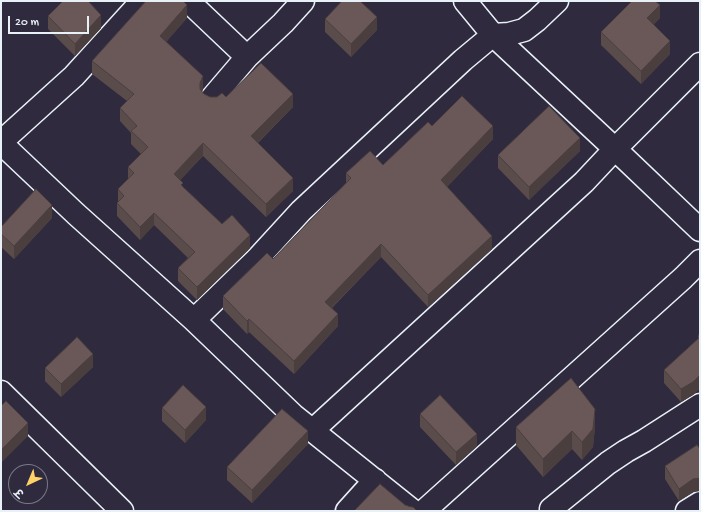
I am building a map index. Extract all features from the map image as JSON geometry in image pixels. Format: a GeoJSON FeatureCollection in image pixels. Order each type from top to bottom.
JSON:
{"type":"FeatureCollection","features":[{"type":"Feature","properties":{"kind":"street"},"geometry":{"type":"LineString","coordinates":[[142,1],[74,76],[1,142],[76,214],[194,320],[293,415],[413,511]]}},
{"type":"Feature","properties":{"kind":"street"},"geometry":{"type":"LineString","coordinates":[[188,1],[247,57]]}},
{"type":"Feature","properties":{"kind":"street"},"geometry":{"type":"LineString","coordinates":[[212,98],[247,57],[283,23],[303,1]]}},
{"type":"Feature","properties":{"kind":"street"},"geometry":{"type":"LineString","coordinates":[[465,1],[493,34],[700,230]]}},
{"type":"Feature","properties":{"kind":"street"},"geometry":{"type":"LineString","coordinates":[[194,320],[257,259],[301,211],[462,60],[493,34],[509,34],[524,30],[557,1]]}},
{"type":"Feature","properties":{"kind":"street"},"geometry":{"type":"LineString","coordinates":[[313,430],[584,182],[700,64]]}},
{"type":"Feature","properties":{"kind":"street"},"geometry":{"type":"LineString","coordinates":[[424,511],[700,261]]}},
{"type":"Feature","properties":{"kind":"street"},"geometry":{"type":"LineString","coordinates":[[1,392],[122,511]]}},
{"type":"Feature","properties":{"kind":"street"},"geometry":{"type":"LineString","coordinates":[[551,509],[608,463],[700,405]]}},
{"type":"Feature","properties":{"kind":"street"},"geometry":{"type":"LineString","coordinates":[[347,511],[375,480]]}},
{"type":"Feature","properties":{"kind":"street"},"geometry":{"type":"LineString","coordinates":[[687,511],[700,503]]}},
{"type":"Feature","properties":{"kind":"building"},"geometry":{"type":"Polygon","coordinates":[[[63,1],[88,1],[101,15],[75,44],[48,16],[63,1]]]}},
{"type":"Feature","properties":{"kind":"building"},"geometry":{"type":"Polygon","coordinates":[[[146,1],[183,1],[187,5],[160,36],[203,76],[200,83],[200,89],[204,94],[210,97],[217,97],[222,93],[226,97],[261,63],[293,94],[251,136],[293,178],[266,204],[203,143],[174,174],[183,183],[181,185],[222,224],[232,215],[250,235],[197,287],[178,268],[195,252],[154,213],[140,227],[117,203],[124,196],[118,189],[134,173],[128,167],[148,147],[131,131],[137,126],[120,108],[134,94],[92,61],[146,1]]]}},
{"type":"Feature","properties":{"kind":"building"},"geometry":{"type":"Polygon","coordinates":[[[342,1],[360,1],[377,17],[351,44],[325,19],[342,1]]]}},
{"type":"Feature","properties":{"kind":"building"},"geometry":{"type":"Polygon","coordinates":[[[632,1],[655,1],[660,5],[647,18],[670,41],[641,71],[601,32],[632,1]]]}},
{"type":"Feature","properties":{"kind":"building"},"geometry":{"type":"Polygon","coordinates":[[[462,96],[493,126],[441,180],[492,236],[428,295],[381,244],[325,302],[338,314],[294,361],[249,319],[247,321],[223,296],[267,253],[273,259],[351,178],[346,173],[370,151],[383,165],[428,122],[432,126],[462,96]]]}},
{"type":"Feature","properties":{"kind":"building"},"geometry":{"type":"Polygon","coordinates":[[[549,106],[580,138],[529,187],[498,155],[549,106]]]}},
{"type":"Feature","properties":{"kind":"building"},"geometry":{"type":"Polygon","coordinates":[[[36,189],[52,205],[14,246],[1,234],[1,227],[36,189]]]}},
{"type":"Feature","properties":{"kind":"building"},"geometry":{"type":"Polygon","coordinates":[[[77,337],[93,354],[61,384],[45,368],[77,337]]]}},
{"type":"Feature","properties":{"kind":"building"},"geometry":{"type":"Polygon","coordinates":[[[700,337],[700,375],[693,382],[681,389],[664,370],[700,337]]]}},
{"type":"Feature","properties":{"kind":"building"},"geometry":{"type":"Polygon","coordinates":[[[571,378],[595,409],[593,429],[582,442],[572,431],[543,459],[516,427],[571,378]]]}},
{"type":"Feature","properties":{"kind":"building"},"geometry":{"type":"Polygon","coordinates":[[[183,385],[206,407],[185,430],[162,408],[183,385]]]}},
{"type":"Feature","properties":{"kind":"building"},"geometry":{"type":"Polygon","coordinates":[[[440,395],[477,434],[456,452],[420,414],[440,395]]]}},
{"type":"Feature","properties":{"kind":"building"},"geometry":{"type":"Polygon","coordinates":[[[6,401],[28,423],[1,450],[1,406],[6,401]]]}},
{"type":"Feature","properties":{"kind":"building"},"geometry":{"type":"Polygon","coordinates":[[[282,409],[308,431],[252,490],[227,467],[282,409]]]}},
{"type":"Feature","properties":{"kind":"building"},"geometry":{"type":"Polygon","coordinates":[[[697,445],[700,449],[700,478],[693,479],[679,489],[665,466],[697,445]]]}},
{"type":"Feature","properties":{"kind":"building"},"geometry":{"type":"Polygon","coordinates":[[[380,484],[405,505],[413,507],[417,511],[354,511],[380,484]]]}}]}
